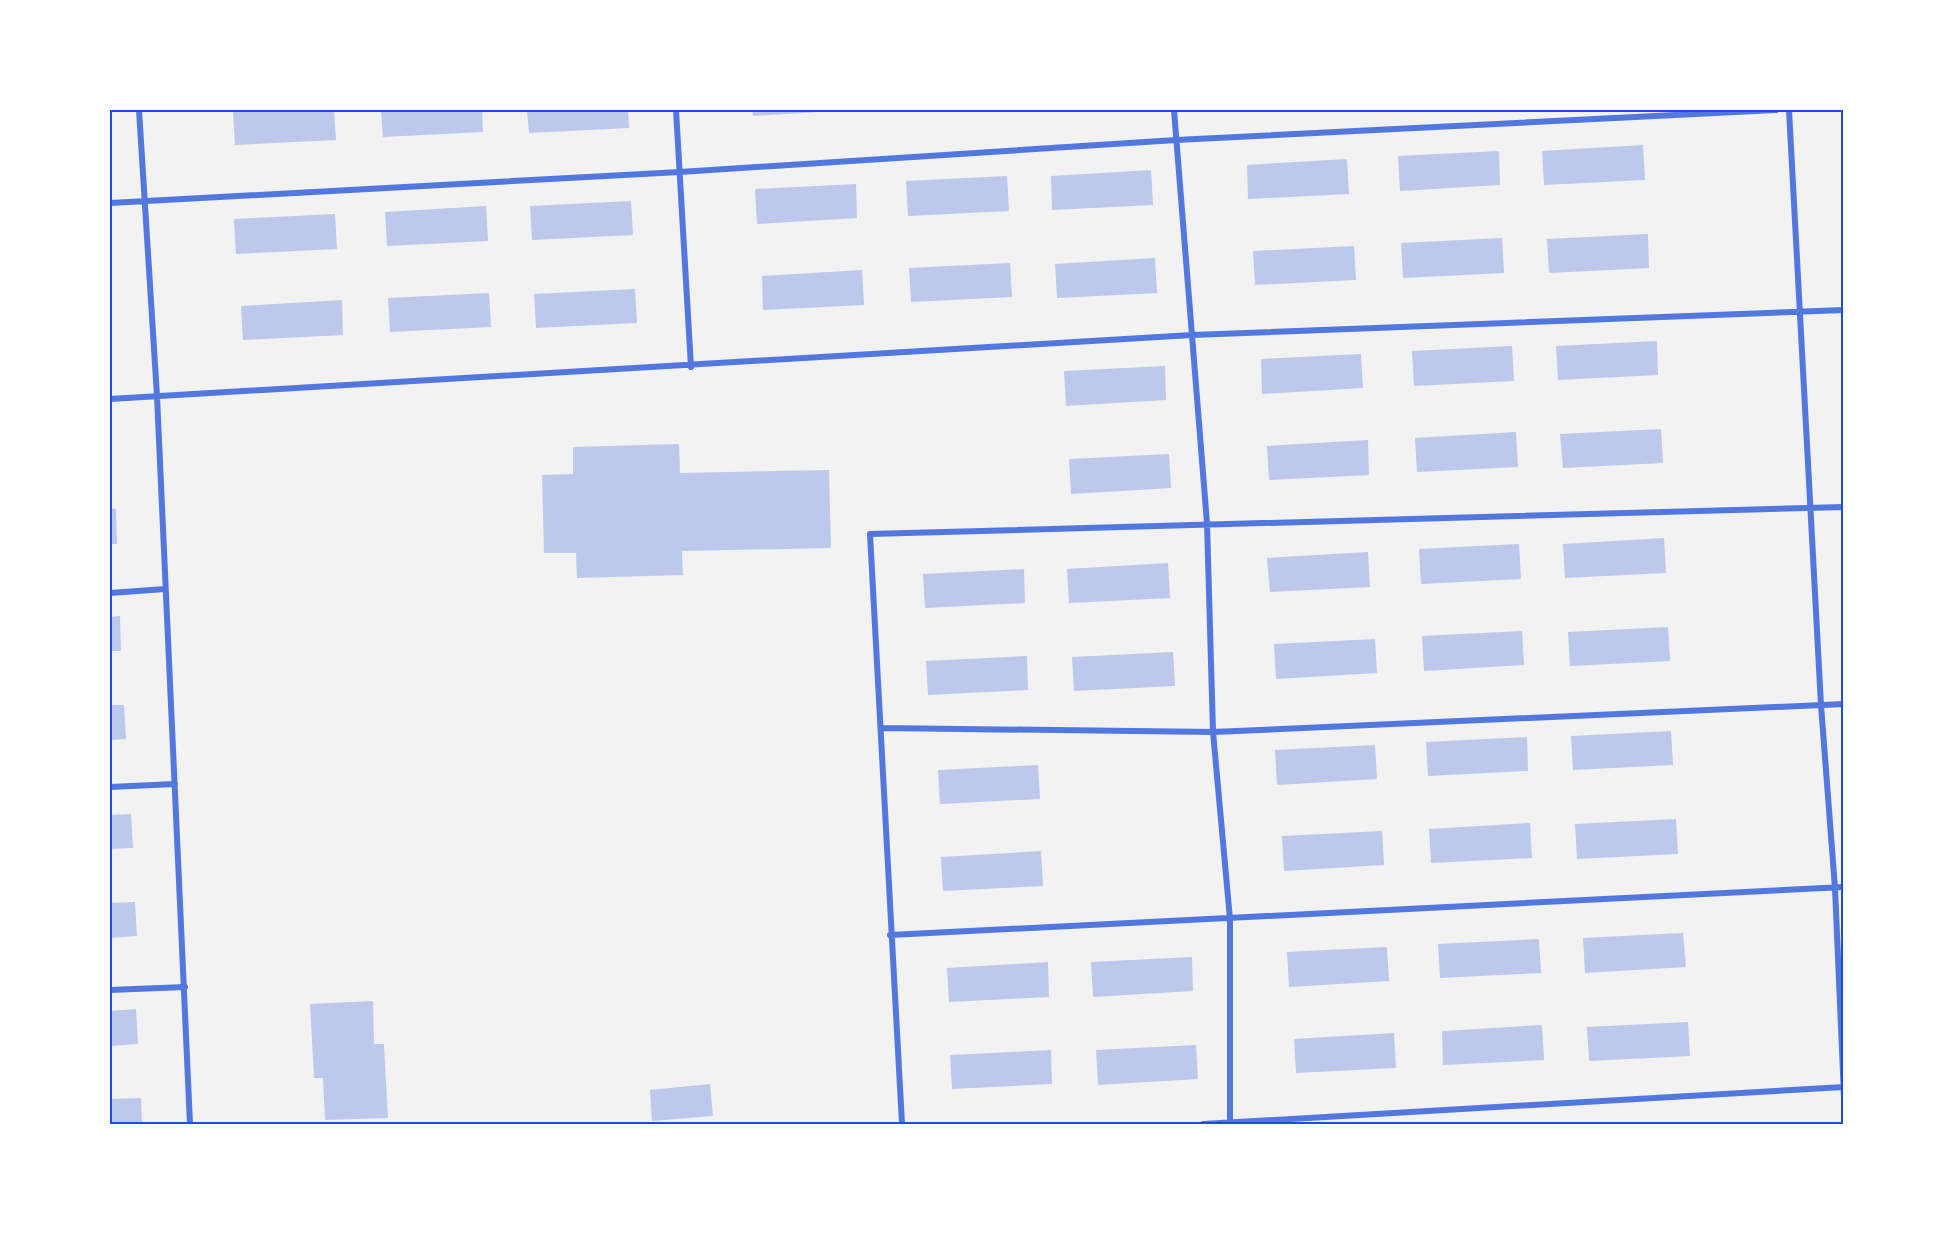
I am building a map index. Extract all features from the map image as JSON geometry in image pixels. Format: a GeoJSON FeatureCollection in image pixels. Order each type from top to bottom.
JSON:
{"type":"FeatureCollection","features":[{"type":"Feature","properties":{"kind":"street"},"geometry":{"type":"LineString","coordinates":[[139,110],[157,396],[190,1125]]}},
{"type":"Feature","properties":{"kind":"street"},"geometry":{"type":"LineString","coordinates":[[676,110],[690,367]]}},
{"type":"Feature","properties":{"kind":"street"},"geometry":{"type":"LineString","coordinates":[[1174,110],[1207,523],[1213,732],[1230,919],[1230,1124]]}},
{"type":"Feature","properties":{"kind":"street"},"geometry":{"type":"LineString","coordinates":[[110,203],[680,172],[1176,140],[1776,110]]}},
{"type":"Feature","properties":{"kind":"street"},"geometry":{"type":"LineString","coordinates":[[1789,110],[1821,705],[1835,888],[1844,1096]]}},
{"type":"Feature","properties":{"kind":"street"},"geometry":{"type":"LineString","coordinates":[[110,399],[690,367],[1192,335],[1844,310]]}},
{"type":"Feature","properties":{"kind":"street"},"geometry":{"type":"LineString","coordinates":[[902,1125],[870,534],[1844,507]]}},
{"type":"Feature","properties":{"kind":"street"},"geometry":{"type":"LineString","coordinates":[[110,593],[165,589]]}},
{"type":"Feature","properties":{"kind":"street"},"geometry":{"type":"LineString","coordinates":[[882,728],[1213,732],[1844,704]]}},
{"type":"Feature","properties":{"kind":"street"},"geometry":{"type":"LineString","coordinates":[[110,788],[175,784]]}},
{"type":"Feature","properties":{"kind":"street"},"geometry":{"type":"LineString","coordinates":[[890,935],[1844,887]]}},
{"type":"Feature","properties":{"kind":"street"},"geometry":{"type":"LineString","coordinates":[[110,990],[185,987]]}},
{"type":"Feature","properties":{"kind":"street"},"geometry":{"type":"LineString","coordinates":[[1203,1125],[1843,1087]]}},
{"type":"Feature","properties":{"kind":"building"},"geometry":{"type":"Polygon","coordinates":[[[334,110],[336,140],[235,145],[233,111],[334,110]]]}},
{"type":"Feature","properties":{"kind":"building"},"geometry":{"type":"Polygon","coordinates":[[[381,110],[482,110],[483,132],[383,137],[381,110]]]}},
{"type":"Feature","properties":{"kind":"building"},"geometry":{"type":"Polygon","coordinates":[[[527,110],[628,110],[629,128],[529,133],[527,110]]]}},
{"type":"Feature","properties":{"kind":"building"},"geometry":{"type":"Polygon","coordinates":[[[752,110],[836,110],[836,111],[753,116],[752,110]]]}},
{"type":"Feature","properties":{"kind":"building"},"geometry":{"type":"Polygon","coordinates":[[[1643,145],[1645,180],[1544,185],[1542,151],[1643,145]]]}},
{"type":"Feature","properties":{"kind":"building"},"geometry":{"type":"Polygon","coordinates":[[[1499,151],[1500,185],[1400,191],[1398,156],[1499,151]]]}},
{"type":"Feature","properties":{"kind":"building"},"geometry":{"type":"Polygon","coordinates":[[[1347,159],[1349,194],[1248,199],[1247,165],[1347,159]]]}},
{"type":"Feature","properties":{"kind":"building"},"geometry":{"type":"Polygon","coordinates":[[[1151,170],[1153,205],[1052,210],[1051,176],[1151,170]]]}},
{"type":"Feature","properties":{"kind":"building"},"geometry":{"type":"Polygon","coordinates":[[[1007,176],[1009,211],[908,216],[906,181],[1007,176]]]}},
{"type":"Feature","properties":{"kind":"building"},"geometry":{"type":"Polygon","coordinates":[[[856,184],[857,218],[757,224],[755,189],[856,184]]]}},
{"type":"Feature","properties":{"kind":"building"},"geometry":{"type":"Polygon","coordinates":[[[631,201],[633,235],[532,240],[530,206],[631,201]]]}},
{"type":"Feature","properties":{"kind":"building"},"geometry":{"type":"Polygon","coordinates":[[[486,206],[488,241],[387,246],[385,212],[486,206]]]}},
{"type":"Feature","properties":{"kind":"building"},"geometry":{"type":"Polygon","coordinates":[[[335,214],[337,249],[236,254],[234,219],[335,214]]]}},
{"type":"Feature","properties":{"kind":"building"},"geometry":{"type":"Polygon","coordinates":[[[1648,234],[1649,268],[1549,273],[1547,239],[1648,234]]]}},
{"type":"Feature","properties":{"kind":"building"},"geometry":{"type":"Polygon","coordinates":[[[1502,238],[1504,273],[1403,278],[1401,243],[1502,238]]]}},
{"type":"Feature","properties":{"kind":"building"},"geometry":{"type":"Polygon","coordinates":[[[1354,246],[1356,280],[1255,285],[1253,251],[1354,246]]]}},
{"type":"Feature","properties":{"kind":"building"},"geometry":{"type":"Polygon","coordinates":[[[1155,258],[1157,293],[1057,298],[1055,264],[1155,258]]]}},
{"type":"Feature","properties":{"kind":"building"},"geometry":{"type":"Polygon","coordinates":[[[1010,263],[1012,297],[911,302],[909,268],[1010,263]]]}},
{"type":"Feature","properties":{"kind":"building"},"geometry":{"type":"Polygon","coordinates":[[[862,270],[864,305],[763,310],[762,276],[862,270]]]}},
{"type":"Feature","properties":{"kind":"building"},"geometry":{"type":"Polygon","coordinates":[[[635,289],[637,323],[536,328],[534,294],[635,289]]]}},
{"type":"Feature","properties":{"kind":"building"},"geometry":{"type":"Polygon","coordinates":[[[489,293],[491,327],[390,332],[388,298],[489,293]]]}},
{"type":"Feature","properties":{"kind":"building"},"geometry":{"type":"Polygon","coordinates":[[[342,300],[343,335],[243,340],[241,306],[342,300]]]}},
{"type":"Feature","properties":{"kind":"building"},"geometry":{"type":"Polygon","coordinates":[[[1657,341],[1658,375],[1558,380],[1556,346],[1657,341]]]}},
{"type":"Feature","properties":{"kind":"building"},"geometry":{"type":"Polygon","coordinates":[[[1512,346],[1514,381],[1414,386],[1412,351],[1512,346]]]}},
{"type":"Feature","properties":{"kind":"building"},"geometry":{"type":"Polygon","coordinates":[[[1361,354],[1363,388],[1262,394],[1261,359],[1361,354]]]}},
{"type":"Feature","properties":{"kind":"building"},"geometry":{"type":"Polygon","coordinates":[[[1165,366],[1166,400],[1066,406],[1064,371],[1165,366]]]}},
{"type":"Feature","properties":{"kind":"building"},"geometry":{"type":"Polygon","coordinates":[[[1661,429],[1663,463],[1563,468],[1560,434],[1661,429]]]}},
{"type":"Feature","properties":{"kind":"building"},"geometry":{"type":"Polygon","coordinates":[[[1516,432],[1518,467],[1417,472],[1415,438],[1516,432]]]}},
{"type":"Feature","properties":{"kind":"building"},"geometry":{"type":"Polygon","coordinates":[[[1368,440],[1369,475],[1269,480],[1267,446],[1368,440]]]}},
{"type":"Feature","properties":{"kind":"building"},"geometry":{"type":"Polygon","coordinates":[[[679,444],[680,473],[829,470],[831,548],[682,551],[683,575],[577,578],[576,553],[544,553],[542,475],[573,474],[573,447],[679,444]]]}},
{"type":"Feature","properties":{"kind":"building"},"geometry":{"type":"Polygon","coordinates":[[[1169,454],[1171,488],[1071,494],[1069,459],[1169,454]]]}},
{"type":"Feature","properties":{"kind":"building"},"geometry":{"type":"Polygon","coordinates":[[[110,509],[116,509],[117,544],[110,544],[110,509]]]}},
{"type":"Feature","properties":{"kind":"building"},"geometry":{"type":"Polygon","coordinates":[[[1664,538],[1666,573],[1565,578],[1563,544],[1664,538]]]}},
{"type":"Feature","properties":{"kind":"building"},"geometry":{"type":"Polygon","coordinates":[[[1519,544],[1521,579],[1421,584],[1419,549],[1519,544]]]}},
{"type":"Feature","properties":{"kind":"building"},"geometry":{"type":"Polygon","coordinates":[[[1368,552],[1370,587],[1270,592],[1267,558],[1368,552]]]}},
{"type":"Feature","properties":{"kind":"building"},"geometry":{"type":"Polygon","coordinates":[[[1168,563],[1170,598],[1069,603],[1067,569],[1168,563]]]}},
{"type":"Feature","properties":{"kind":"building"},"geometry":{"type":"Polygon","coordinates":[[[1024,569],[1025,603],[925,608],[923,574],[1024,569]]]}},
{"type":"Feature","properties":{"kind":"building"},"geometry":{"type":"Polygon","coordinates":[[[120,616],[121,651],[110,651],[110,617],[120,616]]]}},
{"type":"Feature","properties":{"kind":"building"},"geometry":{"type":"Polygon","coordinates":[[[1668,627],[1670,661],[1570,666],[1568,632],[1668,627]]]}},
{"type":"Feature","properties":{"kind":"building"},"geometry":{"type":"Polygon","coordinates":[[[1522,631],[1524,665],[1424,671],[1422,636],[1522,631]]]}},
{"type":"Feature","properties":{"kind":"building"},"geometry":{"type":"Polygon","coordinates":[[[1375,639],[1377,673],[1276,679],[1274,644],[1375,639]]]}},
{"type":"Feature","properties":{"kind":"building"},"geometry":{"type":"Polygon","coordinates":[[[1173,652],[1175,686],[1074,691],[1072,657],[1173,652]]]}},
{"type":"Feature","properties":{"kind":"building"},"geometry":{"type":"Polygon","coordinates":[[[1027,656],[1028,690],[928,695],[926,661],[1027,656]]]}},
{"type":"Feature","properties":{"kind":"building"},"geometry":{"type":"Polygon","coordinates":[[[110,705],[124,705],[126,739],[110,740],[110,705]]]}},
{"type":"Feature","properties":{"kind":"building"},"geometry":{"type":"Polygon","coordinates":[[[1671,731],[1673,765],[1573,770],[1571,736],[1671,731]]]}},
{"type":"Feature","properties":{"kind":"building"},"geometry":{"type":"Polygon","coordinates":[[[1527,737],[1528,771],[1428,776],[1426,742],[1527,737]]]}},
{"type":"Feature","properties":{"kind":"building"},"geometry":{"type":"Polygon","coordinates":[[[1375,745],[1377,779],[1277,785],[1275,750],[1375,745]]]}},
{"type":"Feature","properties":{"kind":"building"},"geometry":{"type":"Polygon","coordinates":[[[1038,765],[1040,799],[940,804],[938,770],[1038,765]]]}},
{"type":"Feature","properties":{"kind":"building"},"geometry":{"type":"Polygon","coordinates":[[[131,814],[133,848],[110,849],[110,815],[131,814]]]}},
{"type":"Feature","properties":{"kind":"building"},"geometry":{"type":"Polygon","coordinates":[[[1676,819],[1678,854],[1577,859],[1575,824],[1676,819]]]}},
{"type":"Feature","properties":{"kind":"building"},"geometry":{"type":"Polygon","coordinates":[[[1530,823],[1532,858],[1431,863],[1429,829],[1530,823]]]}},
{"type":"Feature","properties":{"kind":"building"},"geometry":{"type":"Polygon","coordinates":[[[1382,831],[1384,865],[1284,871],[1282,836],[1382,831]]]}},
{"type":"Feature","properties":{"kind":"building"},"geometry":{"type":"Polygon","coordinates":[[[1041,851],[1043,886],[943,891],[941,857],[1041,851]]]}},
{"type":"Feature","properties":{"kind":"building"},"geometry":{"type":"Polygon","coordinates":[[[135,902],[137,936],[110,938],[110,903],[135,902]]]}},
{"type":"Feature","properties":{"kind":"building"},"geometry":{"type":"Polygon","coordinates":[[[1683,933],[1686,967],[1585,973],[1583,938],[1683,933]]]}},
{"type":"Feature","properties":{"kind":"building"},"geometry":{"type":"Polygon","coordinates":[[[1539,939],[1541,973],[1440,978],[1438,944],[1539,939]]]}},
{"type":"Feature","properties":{"kind":"building"},"geometry":{"type":"Polygon","coordinates":[[[1387,947],[1389,981],[1289,987],[1287,952],[1387,947]]]}},
{"type":"Feature","properties":{"kind":"building"},"geometry":{"type":"Polygon","coordinates":[[[1192,957],[1193,991],[1093,997],[1091,962],[1192,957]]]}},
{"type":"Feature","properties":{"kind":"building"},"geometry":{"type":"Polygon","coordinates":[[[1048,962],[1049,997],[949,1002],[947,968],[1048,962]]]}},
{"type":"Feature","properties":{"kind":"building"},"geometry":{"type":"Polygon","coordinates":[[[373,1001],[374,1044],[384,1044],[388,1118],[325,1120],[323,1078],[314,1078],[310,1004],[373,1001]]]}},
{"type":"Feature","properties":{"kind":"building"},"geometry":{"type":"Polygon","coordinates":[[[136,1009],[138,1044],[110,1046],[110,1011],[136,1009]]]}},
{"type":"Feature","properties":{"kind":"building"},"geometry":{"type":"Polygon","coordinates":[[[1688,1022],[1690,1056],[1589,1061],[1587,1027],[1688,1022]]]}},
{"type":"Feature","properties":{"kind":"building"},"geometry":{"type":"Polygon","coordinates":[[[1542,1025],[1544,1060],[1443,1065],[1442,1031],[1542,1025]]]}},
{"type":"Feature","properties":{"kind":"building"},"geometry":{"type":"Polygon","coordinates":[[[1394,1033],[1396,1068],[1296,1073],[1294,1039],[1394,1033]]]}},
{"type":"Feature","properties":{"kind":"building"},"geometry":{"type":"Polygon","coordinates":[[[1196,1045],[1198,1079],[1098,1085],[1096,1050],[1196,1045]]]}},
{"type":"Feature","properties":{"kind":"building"},"geometry":{"type":"Polygon","coordinates":[[[1051,1050],[1052,1084],[952,1089],[950,1055],[1051,1050]]]}},
{"type":"Feature","properties":{"kind":"building"},"geometry":{"type":"Polygon","coordinates":[[[710,1084],[713,1116],[652,1121],[650,1090],[710,1084]]]}},
{"type":"Feature","properties":{"kind":"building"},"geometry":{"type":"Polygon","coordinates":[[[141,1098],[142,1124],[110,1124],[110,1099],[141,1098]]]}}]}
